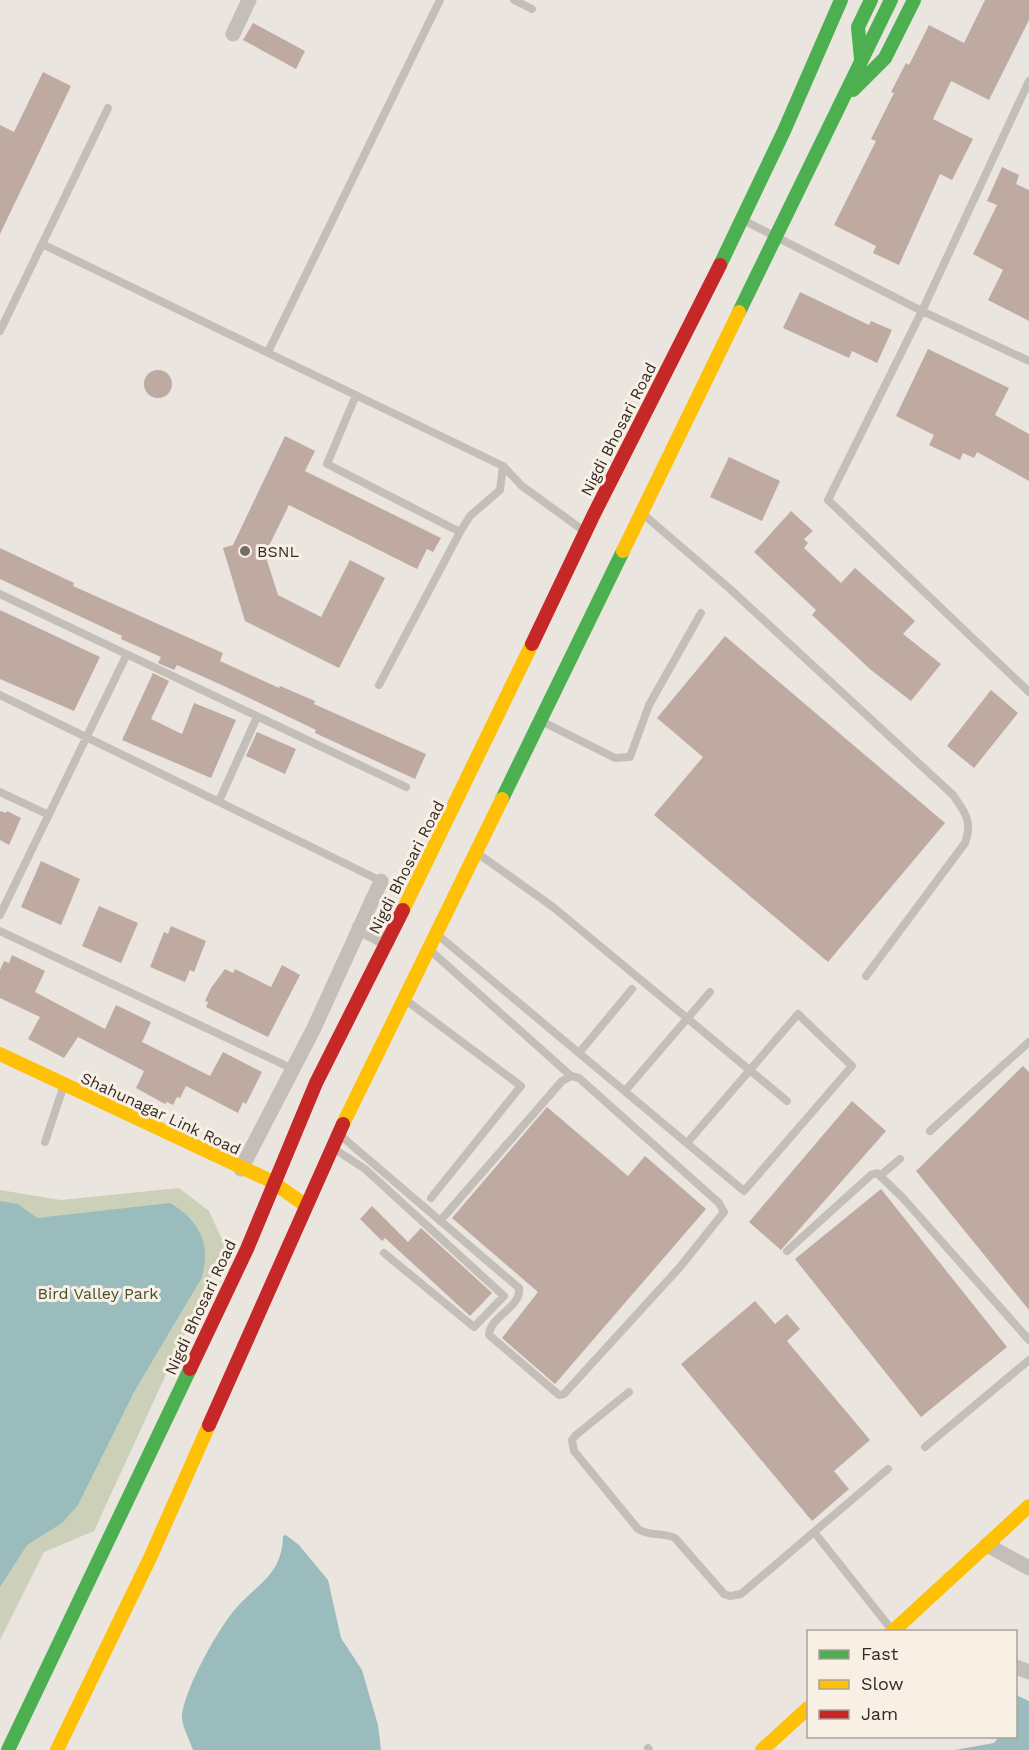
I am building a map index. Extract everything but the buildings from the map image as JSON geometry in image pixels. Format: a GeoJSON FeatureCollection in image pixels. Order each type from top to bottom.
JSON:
{"type":"FeatureCollection","features":[{"type":"Feature","properties":{"kind":"main road","name":"Nigdi Bhosari Road"},"geometry":{"type":"LineString","coordinates":[[8,1750],[247,1249],[271,1181],[453,811],[585,532],[741,219],[816,63],[841,0]]}},
{"type":"Feature","properties":{"kind":"main road"},"geometry":{"type":"LineString","coordinates":[[861,61],[858,27],[871,0]]}},
{"type":"Feature","properties":{"kind":"main road"},"geometry":{"type":"LineString","coordinates":[[57,1750],[150,1558],[338,1134],[538,720],[777,238],[891,0]]}},
{"type":"Feature","properties":{"kind":"main road"},"geometry":{"type":"LineString","coordinates":[[842,101],[885,58],[914,0]]}},
{"type":"Feature","properties":{"kind":"main road","name":"Shahunagar Link Road"},"geometry":{"type":"LineString","coordinates":[[3,1058],[271,1181],[305,1205]]}},
{"type":"Feature","properties":{"kind":"main road"},"geometry":{"type":"LineString","coordinates":[[893,1630],[1029,1506]]}},
{"type":"Feature","properties":{"kind":"main road"},"geometry":{"type":"LineString","coordinates":[[762,1750],[807,1709]]}},
{"type":"Feature","properties":{"kind":"street"},"geometry":{"type":"LineString","coordinates":[[233,34],[249,0]]}},
{"type":"Feature","properties":{"kind":"street"},"geometry":{"type":"LineString","coordinates":[[241,1169],[314,1028],[381,881]]}},
{"type":"Feature","properties":{"kind":"street"},"geometry":{"type":"LineString","coordinates":[[359,928],[387,942]]}},
{"type":"Feature","properties":{"kind":"street"},"geometry":{"type":"LineString","coordinates":[[314,1028],[339,1040]]}},
{"type":"Feature","properties":{"kind":"street"},"geometry":{"type":"LineString","coordinates":[[987,1545],[1029,1568]]}},
{"type":"Feature","properties":{"kind":"lane"},"geometry":{"type":"LineString","coordinates":[[268,352],[440,0]]}},
{"type":"Feature","properties":{"kind":"lane"},"geometry":{"type":"LineString","coordinates":[[514,0],[532,9]]}},
{"type":"Feature","properties":{"kind":"lane"},"geometry":{"type":"LineString","coordinates":[[1029,81],[921,311],[828,500],[1029,692]]}},
{"type":"Feature","properties":{"kind":"lane"},"geometry":{"type":"LineString","coordinates":[[0,331],[108,108]]}},
{"type":"Feature","properties":{"kind":"lane"},"geometry":{"type":"LineString","coordinates":[[741,219],[921,311],[1029,361]]}},
{"type":"Feature","properties":{"kind":"lane"},"geometry":{"type":"LineString","coordinates":[[42,244],[503,466],[522,486],[585,532]]}},
{"type":"Feature","properties":{"kind":"lane"},"geometry":{"type":"LineString","coordinates":[[356,395],[327,464],[460,532]]}},
{"type":"Feature","properties":{"kind":"lane"},"geometry":{"type":"LineString","coordinates":[[379,685],[460,532],[470,516],[491,501],[500,490],[503,466]]}},
{"type":"Feature","properties":{"kind":"lane"},"geometry":{"type":"LineString","coordinates":[[642,513],[729,588],[944,787],[965,812],[970,824],[965,843],[866,976]]}},
{"type":"Feature","properties":{"kind":"lane"},"geometry":{"type":"LineString","coordinates":[[0,594],[126,656],[406,787]]}},
{"type":"Feature","properties":{"kind":"lane"},"geometry":{"type":"LineString","coordinates":[[538,720],[615,758],[630,757],[649,705],[701,613]]}},
{"type":"Feature","properties":{"kind":"lane"},"geometry":{"type":"LineString","coordinates":[[0,915],[126,656]]}},
{"type":"Feature","properties":{"kind":"lane"},"geometry":{"type":"LineString","coordinates":[[0,694],[381,881]]}},
{"type":"Feature","properties":{"kind":"lane"},"geometry":{"type":"LineString","coordinates":[[219,801],[257,717]]}},
{"type":"Feature","properties":{"kind":"lane"},"geometry":{"type":"LineString","coordinates":[[0,792],[49,815]]}},
{"type":"Feature","properties":{"kind":"lane"},"geometry":{"type":"LineString","coordinates":[[474,852],[553,907],[787,1101]]}},
{"type":"Feature","properties":{"kind":"lane"},"geometry":{"type":"LineString","coordinates":[[0,931],[293,1069]]}},
{"type":"Feature","properties":{"kind":"lane"},"geometry":{"type":"LineString","coordinates":[[435,933],[744,1191],[852,1066],[798,1014],[687,1143]]}},
{"type":"Feature","properties":{"kind":"lane"},"geometry":{"type":"LineString","coordinates":[[338,1134],[519,1288],[519,1296],[489,1331],[491,1338],[554,1393],[564,1394],[680,1267],[724,1212],[719,1203],[579,1078],[571,1076],[428,948]]}},
{"type":"Feature","properties":{"kind":"lane"},"geometry":{"type":"LineString","coordinates":[[579,1053],[632,989]]}},
{"type":"Feature","properties":{"kind":"lane"},"geometry":{"type":"LineString","coordinates":[[625,1091],[710,992]]}},
{"type":"Feature","properties":{"kind":"lane"},"geometry":{"type":"LineString","coordinates":[[404,998],[522,1086],[431,1198]]}},
{"type":"Feature","properties":{"kind":"lane"},"geometry":{"type":"LineString","coordinates":[[930,1131],[1029,1042]]}},
{"type":"Feature","properties":{"kind":"lane"},"geometry":{"type":"LineString","coordinates":[[440,1221],[562,1081],[571,1076]]}},
{"type":"Feature","properties":{"kind":"lane"},"geometry":{"type":"LineString","coordinates":[[45,1142],[64,1085]]}},
{"type":"Feature","properties":{"kind":"lane"},"geometry":{"type":"LineString","coordinates":[[332,1147],[365,1168],[504,1296],[474,1327],[384,1252]]}},
{"type":"Feature","properties":{"kind":"lane"},"geometry":{"type":"LineString","coordinates":[[787,1251],[871,1175],[881,1175],[900,1159]]}},
{"type":"Feature","properties":{"kind":"lane"},"geometry":{"type":"LineString","coordinates":[[881,1175],[1029,1340]]}},
{"type":"Feature","properties":{"kind":"lane"},"geometry":{"type":"LineString","coordinates":[[925,1447],[1029,1361]]}},
{"type":"Feature","properties":{"kind":"lane"},"geometry":{"type":"LineString","coordinates":[[629,1392],[576,1435],[572,1440],[574,1451],[638,1528],[650,1535],[669,1535],[675,1538],[724,1594],[730,1596],[741,1594],[888,1469]]}},
{"type":"Feature","properties":{"kind":"lane"},"geometry":{"type":"LineString","coordinates":[[814,1532],[891,1630]]}},
{"type":"Feature","properties":{"kind":"green space","name":"Bird Valley Park"},"geometry":{"type":"Polygon","coordinates":[[[179,1188],[209,1211],[225,1246],[94,1531],[44,1552],[0,1640],[0,1190],[61,1200],[179,1188]]]}},
{"type":"Feature","properties":{"kind":"water","name":"Bird Valley Park"},"geometry":{"type":"Polygon","coordinates":[[[0,1201],[18,1204],[37,1218],[170,1203],[196,1226],[201,1235],[205,1255],[201,1279],[134,1392],[78,1505],[62,1523],[27,1545],[0,1587],[0,1201]]]}},
{"type":"Feature","properties":{"kind":"water"},"geometry":{"type":"Polygon","coordinates":[[[286,1535],[299,1545],[328,1580],[341,1638],[362,1670],[378,1725],[381,1750],[193,1750],[182,1719],[189,1689],[230,1615],[274,1569],[282,1549],[283,1536],[286,1535]]]}},
{"type":"Feature","properties":{"kind":"water"},"geometry":{"type":"Polygon","coordinates":[[[1017,1695],[1029,1701],[1029,1750],[955,1750],[994,1743],[998,1738],[1017,1738],[1017,1695]]]}},
{"type":"Feature","properties":{"kind":"traffic: fast"},"geometry":{"type":"LineString","coordinates":[[720,265],[784,131],[841,0]]}},
{"type":"Feature","properties":{"kind":"traffic: fast"},"geometry":{"type":"LineString","coordinates":[[861,59],[858,27],[871,0]]}},
{"type":"Feature","properties":{"kind":"traffic: fast"},"geometry":{"type":"LineString","coordinates":[[739,312],[891,0]]}},
{"type":"Feature","properties":{"kind":"traffic: fast"},"geometry":{"type":"LineString","coordinates":[[853,90],[885,58],[914,0]]}},
{"type":"Feature","properties":{"kind":"traffic: fast"},"geometry":{"type":"LineString","coordinates":[[502,799],[623,551]]}},
{"type":"Feature","properties":{"kind":"traffic: fast"},"geometry":{"type":"LineString","coordinates":[[8,1750],[190,1369]]}},
{"type":"Feature","properties":{"kind":"traffic: slow"},"geometry":{"type":"LineString","coordinates":[[623,551],[739,312]]}},
{"type":"Feature","properties":{"kind":"traffic: slow"},"geometry":{"type":"LineString","coordinates":[[403,910],[532,644]]}},
{"type":"Feature","properties":{"kind":"traffic: slow"},"geometry":{"type":"LineString","coordinates":[[343,1124],[502,799]]}},
{"type":"Feature","properties":{"kind":"traffic: slow"},"geometry":{"type":"LineString","coordinates":[[0,1054],[271,1181],[305,1205]]}},
{"type":"Feature","properties":{"kind":"traffic: slow"},"geometry":{"type":"LineString","coordinates":[[57,1750],[150,1558],[209,1425]]}},
{"type":"Feature","properties":{"kind":"traffic: slow"},"geometry":{"type":"LineString","coordinates":[[894,1630],[1029,1506]]}},
{"type":"Feature","properties":{"kind":"traffic: slow"},"geometry":{"type":"LineString","coordinates":[[762,1750],[807,1709]]}},
{"type":"Feature","properties":{"kind":"traffic: jam"},"geometry":{"type":"LineString","coordinates":[[532,644],[594,514],[720,265]]}},
{"type":"Feature","properties":{"kind":"traffic: jam"},"geometry":{"type":"LineString","coordinates":[[190,1369],[247,1249],[316,1083],[403,910]]}},
{"type":"Feature","properties":{"kind":"traffic: jam"},"geometry":{"type":"LineString","coordinates":[[209,1425],[343,1124]]}},
{"type":"Feature","properties":{"kind":"place","name":"BSNL"},"geometry":{"type":"Point","coordinates":[245,551]}}]}
